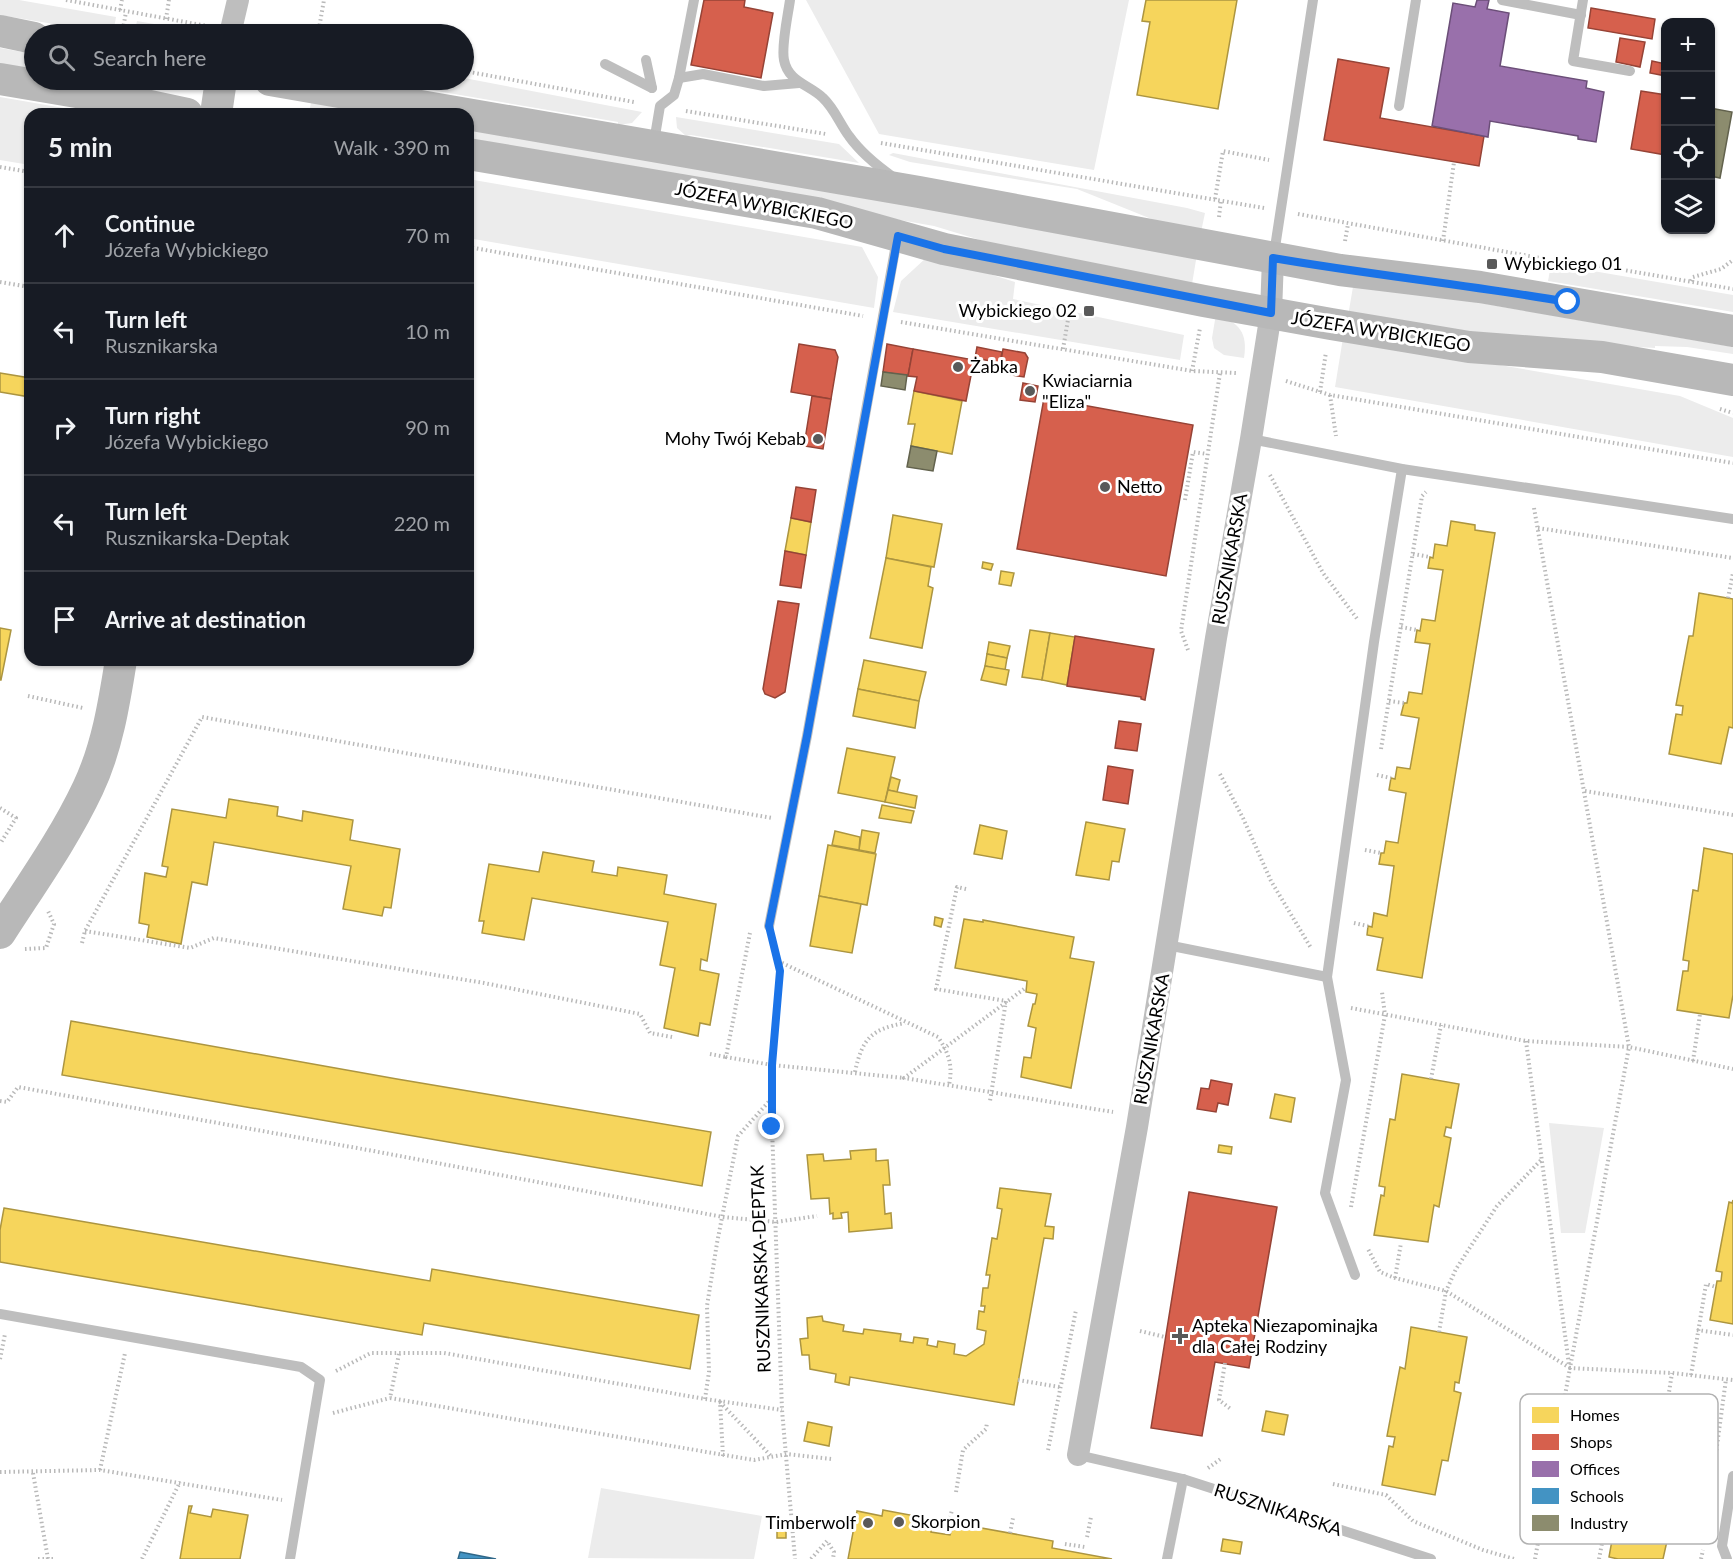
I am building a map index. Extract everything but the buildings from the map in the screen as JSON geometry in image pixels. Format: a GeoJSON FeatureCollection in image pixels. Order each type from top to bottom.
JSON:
{"type":"FeatureCollection","features":[{"type":"Feature","properties":{"kind":"street"},"geometry":{"type":"LineString","coordinates":[[232,24],[237,0]]}},
{"type":"Feature","properties":{"kind":"street"},"geometry":{"type":"LineString","coordinates":[[0,32],[24,36]]}},
{"type":"Feature","properties":{"kind":"street"},"geometry":{"type":"LineString","coordinates":[[0,79],[24,83]]}},
{"type":"Feature","properties":{"kind":"street"},"geometry":{"type":"LineString","coordinates":[[64,90],[158,108]]}},
{"type":"Feature","properties":{"kind":"street"},"geometry":{"type":"LineString","coordinates":[[217,108],[220,90]]}},
{"type":"Feature","properties":{"kind":"street"},"geometry":{"type":"LineString","coordinates":[[328,90],[432,108]]}},
{"type":"Feature","properties":{"kind":"street"},"geometry":{"type":"LineString","coordinates":[[474,115],[920,192],[1273,258],[1367,274],[1480,287],[1733,331]]}},
{"type":"Feature","properties":{"kind":"street","name":"JÓZEFA WYBICKIEGO"},"geometry":{"type":"LineString","coordinates":[[474,154],[817,213],[944,249],[1271,313],[1469,347],[1602,357],[1733,380]]}},
{"type":"Feature","properties":{"kind":"street","name":"RUSZNIKARSKA"},"geometry":{"type":"LineString","coordinates":[[1078,1455],[1167,945],[1251,440],[1271,313],[1273,258]]}},
{"type":"Feature","properties":{"kind":"street"},"geometry":{"type":"LineString","coordinates":[[0,933],[69,824],[88,787],[102,751],[112,714],[120,666]]}},
{"type":"Feature","properties":{"kind":"lane"},"geometry":{"type":"LineString","coordinates":[[653,146],[660,106],[674,95],[679,78],[694,0]]}},
{"type":"Feature","properties":{"kind":"lane"},"geometry":{"type":"LineString","coordinates":[[790,0],[783,60],[787,70],[799,83],[824,98],[849,138],[871,162],[920,192]]}},
{"type":"Feature","properties":{"kind":"lane"},"geometry":{"type":"LineString","coordinates":[[1273,258],[1313,0]]}},
{"type":"Feature","properties":{"kind":"lane"},"geometry":{"type":"LineString","coordinates":[[1399,106],[1416,0]]}},
{"type":"Feature","properties":{"kind":"lane"},"geometry":{"type":"LineString","coordinates":[[1502,0],[1581,15]]}},
{"type":"Feature","properties":{"kind":"lane"},"geometry":{"type":"LineString","coordinates":[[1583,0],[1573,61],[1630,71]]}},
{"type":"Feature","properties":{"kind":"lane"},"geometry":{"type":"LineString","coordinates":[[605,64],[652,88],[646,60]]}},
{"type":"Feature","properties":{"kind":"lane"},"geometry":{"type":"LineString","coordinates":[[679,78],[702,74],[764,86],[799,83]]}},
{"type":"Feature","properties":{"kind":"lane"},"geometry":{"type":"LineString","coordinates":[[769,926],[807,736],[898,236]]}},
{"type":"Feature","properties":{"kind":"lane"},"geometry":{"type":"LineString","coordinates":[[1251,440],[1402,469],[1733,519]]}},
{"type":"Feature","properties":{"kind":"lane"},"geometry":{"type":"LineString","coordinates":[[1355,1275],[1325,1193],[1346,1080],[1328,977],[1374,642],[1402,469]]}},
{"type":"Feature","properties":{"kind":"lane"},"geometry":{"type":"LineString","coordinates":[[1167,945],[1328,977]]}},
{"type":"Feature","properties":{"kind":"lane"},"geometry":{"type":"LineString","coordinates":[[4,1314],[301,1367],[320,1380],[291,1559]]}},
{"type":"Feature","properties":{"kind":"lane","name":"RUSZNIKARSKA"},"geometry":{"type":"LineString","coordinates":[[1078,1455],[1183,1479],[1431,1559]]}},
{"type":"Feature","properties":{"kind":"lane"},"geometry":{"type":"LineString","coordinates":[[1727,1559],[1722,1546],[1733,1476]]}},
{"type":"Feature","properties":{"kind":"lane"},"geometry":{"type":"LineString","coordinates":[[1167,1559],[1183,1479]]}},
{"type":"Feature","properties":{"kind":"path"},"geometry":{"type":"LineString","coordinates":[[66,0],[192,24]]}},
{"type":"Feature","properties":{"kind":"path"},"geometry":{"type":"LineString","coordinates":[[120,10],[122,0]]}},
{"type":"Feature","properties":{"kind":"path"},"geometry":{"type":"LineString","coordinates":[[166,19],[169,0]]}},
{"type":"Feature","properties":{"kind":"path"},"geometry":{"type":"LineString","coordinates":[[320,24],[324,0]]}},
{"type":"Feature","properties":{"kind":"path"},"geometry":{"type":"LineString","coordinates":[[124,24],[126,12]]}},
{"type":"Feature","properties":{"kind":"path"},"geometry":{"type":"LineString","coordinates":[[474,73],[644,104]]}},
{"type":"Feature","properties":{"kind":"path"},"geometry":{"type":"LineString","coordinates":[[680,110],[830,135]]}},
{"type":"Feature","properties":{"kind":"path"},"geometry":{"type":"LineString","coordinates":[[870,141],[1263,208]]}},
{"type":"Feature","properties":{"kind":"path"},"geometry":{"type":"LineString","coordinates":[[1215,198],[1223,151],[1288,163]]}},
{"type":"Feature","properties":{"kind":"path"},"geometry":{"type":"LineString","coordinates":[[1443,241],[1454,162]]}},
{"type":"Feature","properties":{"kind":"path"},"geometry":{"type":"LineString","coordinates":[[0,167],[24,171]]}},
{"type":"Feature","properties":{"kind":"path"},"geometry":{"type":"LineString","coordinates":[[1299,214],[1562,262],[1595,265],[1733,289]]}},
{"type":"Feature","properties":{"kind":"path"},"geometry":{"type":"LineString","coordinates":[[474,248],[872,317]]}},
{"type":"Feature","properties":{"kind":"path"},"geometry":{"type":"LineString","coordinates":[[1691,281],[1694,277],[1721,270],[1733,260]]}},
{"type":"Feature","properties":{"kind":"path"},"geometry":{"type":"LineString","coordinates":[[0,282],[24,286]]}},
{"type":"Feature","properties":{"kind":"path"},"geometry":{"type":"LineString","coordinates":[[1063,349],[1071,301]]}},
{"type":"Feature","properties":{"kind":"path"},"geometry":{"type":"LineString","coordinates":[[1192,372],[1202,317]]}},
{"type":"Feature","properties":{"kind":"path"},"geometry":{"type":"LineString","coordinates":[[892,320],[1192,372],[1245,374]]}},
{"type":"Feature","properties":{"kind":"path"},"geometry":{"type":"LineString","coordinates":[[1320,392],[1328,342]]}},
{"type":"Feature","properties":{"kind":"path"},"geometry":{"type":"LineString","coordinates":[[1190,655],[1181,631],[1220,373]]}},
{"type":"Feature","properties":{"kind":"path"},"geometry":{"type":"LineString","coordinates":[[1282,380],[1330,395],[1733,463]]}},
{"type":"Feature","properties":{"kind":"path"},"geometry":{"type":"LineString","coordinates":[[1330,395],[1338,457]]}},
{"type":"Feature","properties":{"kind":"path"},"geometry":{"type":"LineString","coordinates":[[1724,412],[1733,413]]}},
{"type":"Feature","properties":{"kind":"path"},"geometry":{"type":"LineString","coordinates":[[1251,440],[1323,573],[1374,642]]}},
{"type":"Feature","properties":{"kind":"path"},"geometry":{"type":"LineString","coordinates":[[1185,500],[1193,452],[1207,454]]}},
{"type":"Feature","properties":{"kind":"path"},"geometry":{"type":"LineString","coordinates":[[1380,754],[1422,496],[1430,489]]}},
{"type":"Feature","properties":{"kind":"path"},"geometry":{"type":"LineString","coordinates":[[1530,489],[1629,1047],[1565,1394]]}},
{"type":"Feature","properties":{"kind":"path"},"geometry":{"type":"LineString","coordinates":[[1538,528],[1733,558]]}},
{"type":"Feature","properties":{"kind":"path"},"geometry":{"type":"LineString","coordinates":[[1413,554],[1430,557]]}},
{"type":"Feature","properties":{"kind":"path"},"geometry":{"type":"LineString","coordinates":[[1728,598],[1733,573]]}},
{"type":"Feature","properties":{"kind":"path"},"geometry":{"type":"LineString","coordinates":[[1401,627],[1417,630]]}},
{"type":"Feature","properties":{"kind":"path"},"geometry":{"type":"LineString","coordinates":[[28,696],[83,708]]}},
{"type":"Feature","properties":{"kind":"path"},"geometry":{"type":"LineString","coordinates":[[1389,700],[1404,703]]}},
{"type":"Feature","properties":{"kind":"path"},"geometry":{"type":"LineString","coordinates":[[82,943],[85,931],[202,717],[773,818],[771,830]]}},
{"type":"Feature","properties":{"kind":"path"},"geometry":{"type":"LineString","coordinates":[[1201,736],[1243,818],[1271,881],[1328,977]]}},
{"type":"Feature","properties":{"kind":"path"},"geometry":{"type":"LineString","coordinates":[[1375,786],[1378,765]]}},
{"type":"Feature","properties":{"kind":"path"},"geometry":{"type":"LineString","coordinates":[[1377,775],[1391,778]]}},
{"type":"Feature","properties":{"kind":"path"},"geometry":{"type":"LineString","coordinates":[[1585,790],[1733,814]]}},
{"type":"Feature","properties":{"kind":"path"},"geometry":{"type":"LineString","coordinates":[[0,808],[16,818],[0,844]]}},
{"type":"Feature","properties":{"kind":"path"},"geometry":{"type":"LineString","coordinates":[[1363,860],[1366,839]]}},
{"type":"Feature","properties":{"kind":"path"},"geometry":{"type":"LineString","coordinates":[[1365,850],[1381,853]]}},
{"type":"Feature","properties":{"kind":"path"},"geometry":{"type":"LineString","coordinates":[[966,889],[957,887],[936,989],[1006,1001]]}},
{"type":"Feature","properties":{"kind":"path"},"geometry":{"type":"LineString","coordinates":[[1351,933],[1354,912]]}},
{"type":"Feature","properties":{"kind":"path"},"geometry":{"type":"LineString","coordinates":[[1353,923],[1368,926]]}},
{"type":"Feature","properties":{"kind":"path","name":"RUSZNIKARSKA-DEPTAK"},"geometry":{"type":"LineString","coordinates":[[769,926],[780,971],[772,1065],[772,1098],[782,1410],[795,1559]]}},
{"type":"Feature","properties":{"kind":"path"},"geometry":{"type":"LineString","coordinates":[[85,931],[190,948],[214,938],[484,983],[640,1014],[650,1033],[672,1037]]}},
{"type":"Feature","properties":{"kind":"path"},"geometry":{"type":"LineString","coordinates":[[726,1057],[751,932]]}},
{"type":"Feature","properties":{"kind":"path"},"geometry":{"type":"LineString","coordinates":[[777,960],[938,1037],[952,1071],[949,1085]]}},
{"type":"Feature","properties":{"kind":"path"},"geometry":{"type":"LineString","coordinates":[[903,1078],[1023,989]]}},
{"type":"Feature","properties":{"kind":"path"},"geometry":{"type":"LineString","coordinates":[[1350,1213],[1385,1015],[1382,992]]}},
{"type":"Feature","properties":{"kind":"path"},"geometry":{"type":"LineString","coordinates":[[990,1101],[1006,1001]]}},
{"type":"Feature","properties":{"kind":"path"},"geometry":{"type":"LineString","coordinates":[[1333,1005],[1526,1041],[1629,1047],[1733,1069]]}},
{"type":"Feature","properties":{"kind":"path"},"geometry":{"type":"LineString","coordinates":[[1694,1060],[1700,1014]]}},
{"type":"Feature","properties":{"kind":"path"},"geometry":{"type":"LineString","coordinates":[[855,1072],[859,1054],[869,1037],[885,1026],[906,1023]]}},
{"type":"Feature","properties":{"kind":"path"},"geometry":{"type":"LineString","coordinates":[[1431,1079],[1441,1025]]}},
{"type":"Feature","properties":{"kind":"path"},"geometry":{"type":"LineString","coordinates":[[1526,1041],[1570,1368]]}},
{"type":"Feature","properties":{"kind":"path"},"geometry":{"type":"LineString","coordinates":[[710,1054],[772,1065],[903,1078],[1120,1113]]}},
{"type":"Feature","properties":{"kind":"path"},"geometry":{"type":"LineString","coordinates":[[0,1101],[7,1102],[18,1087],[723,1217],[776,1222],[817,1216]]}},
{"type":"Feature","properties":{"kind":"path"},"geometry":{"type":"LineString","coordinates":[[705,1399],[709,1372],[707,1306],[738,1136],[772,1098]]}},
{"type":"Feature","properties":{"kind":"path"},"geometry":{"type":"LineString","coordinates":[[1439,1332],[1446,1291],[1456,1269],[1497,1206],[1542,1159]]}},
{"type":"Feature","properties":{"kind":"path"},"geometry":{"type":"LineString","coordinates":[[1365,1242],[1380,1272],[1446,1291],[1570,1368],[1672,1373],[1733,1380]]}},
{"type":"Feature","properties":{"kind":"path"},"geometry":{"type":"LineString","coordinates":[[1395,1278],[1401,1243]]}},
{"type":"Feature","properties":{"kind":"path"},"geometry":{"type":"LineString","coordinates":[[1691,1375],[1706,1284],[1716,1287]]}},
{"type":"Feature","properties":{"kind":"path"},"geometry":{"type":"LineString","coordinates":[[0,1359],[4,1314]]}},
{"type":"Feature","properties":{"kind":"path"},"geometry":{"type":"LineString","coordinates":[[1697,1330],[1733,1335]]}},
{"type":"Feature","properties":{"kind":"path"},"geometry":{"type":"LineString","coordinates":[[1140,1331],[1165,1337]]}},
{"type":"Feature","properties":{"kind":"path"},"geometry":{"type":"LineString","coordinates":[[100,1470],[128,1337]]}},
{"type":"Feature","properties":{"kind":"path"},"geometry":{"type":"LineString","coordinates":[[320,1380],[371,1353],[444,1353],[720,1402],[782,1410]]}},
{"type":"Feature","properties":{"kind":"path"},"geometry":{"type":"LineString","coordinates":[[390,1398],[399,1354]]}},
{"type":"Feature","properties":{"kind":"path"},"geometry":{"type":"LineString","coordinates":[[1225,1364],[1219,1400],[1232,1410]]}},
{"type":"Feature","properties":{"kind":"path"},"geometry":{"type":"LineString","coordinates":[[1669,1394],[1672,1373]]}},
{"type":"Feature","properties":{"kind":"path"},"geometry":{"type":"LineString","coordinates":[[1018,1380],[1060,1387]]}},
{"type":"Feature","properties":{"kind":"path"},"geometry":{"type":"LineString","coordinates":[[314,1418],[390,1398],[723,1456],[754,1460],[787,1454],[831,1459]]}},
{"type":"Feature","properties":{"kind":"path"},"geometry":{"type":"LineString","coordinates":[[720,1402],[723,1456]]}},
{"type":"Feature","properties":{"kind":"path"},"geometry":{"type":"LineString","coordinates":[[720,1402],[772,1457]]}},
{"type":"Feature","properties":{"kind":"path"},"geometry":{"type":"LineString","coordinates":[[956,1492],[963,1450],[986,1429],[987,1423]]}},
{"type":"Feature","properties":{"kind":"path"},"geometry":{"type":"LineString","coordinates":[[0,1472],[100,1470],[300,1503]]}},
{"type":"Feature","properties":{"kind":"path"},"geometry":{"type":"LineString","coordinates":[[33,1473],[51,1559],[38,1559]]}},
{"type":"Feature","properties":{"kind":"path"},"geometry":{"type":"LineString","coordinates":[[142,1559],[180,1482]]}},
{"type":"Feature","properties":{"kind":"path"},"geometry":{"type":"LineString","coordinates":[[1333,1484],[1386,1495],[1413,1521],[1483,1550],[1514,1559]]}},
{"type":"Feature","properties":{"kind":"path"},"geometry":{"type":"LineString","coordinates":[[949,1522],[952,1510]]}},
{"type":"Feature","properties":{"kind":"path"},"geometry":{"type":"LineString","coordinates":[[1087,1537],[1090,1517]]}},
{"type":"Feature","properties":{"kind":"path"},"geometry":{"type":"LineString","coordinates":[[1010,1533],[1013,1518]]}},
{"type":"Feature","properties":{"kind":"path"},"geometry":{"type":"LineString","coordinates":[[811,1559],[827,1541],[834,1552],[833,1559]]}},
{"type":"Feature","properties":{"kind":"path"},"geometry":{"type":"LineString","coordinates":[[1065,1544],[1085,1547]]}},
{"type":"Feature","properties":{"kind":"path"},"geometry":{"type":"LineString","coordinates":[[1535,1559],[1538,1544]]}},
{"type":"Feature","properties":{"kind":"path"},"geometry":{"type":"LineString","coordinates":[[1599,1559],[1602,1544]]}},
{"type":"Feature","properties":{"kind":"shaded area"},"geometry":{"type":"Polygon","coordinates":[[[0,0],[19,0],[116,17],[115,24],[54,24],[0,15],[0,0]]]}},
{"type":"Feature","properties":{"kind":"shaded area"},"geometry":{"type":"Polygon","coordinates":[[[806,0],[1129,0],[1094,170],[879,134],[806,0]]]}},
{"type":"Feature","properties":{"kind":"shaded area"},"geometry":{"type":"Polygon","coordinates":[[[137,21],[154,24],[136,24],[137,21]]]}},
{"type":"Feature","properties":{"kind":"shaded area"},"geometry":{"type":"Polygon","coordinates":[[[0,48],[24,52],[24,68],[0,64],[0,48]]]}},
{"type":"Feature","properties":{"kind":"shaded area"},"geometry":{"type":"Polygon","coordinates":[[[474,80],[642,112],[632,123],[618,125],[618,122],[431,90],[474,90],[474,80]]]}},
{"type":"Feature","properties":{"kind":"shaded area"},"geometry":{"type":"Polygon","coordinates":[[[0,97],[63,108],[24,108],[24,164],[0,160],[0,97]]]}},
{"type":"Feature","properties":{"kind":"shaded area"},"geometry":{"type":"Polygon","coordinates":[[[311,102],[346,108],[310,108],[311,102]]]}},
{"type":"Feature","properties":{"kind":"shaded area"},"geometry":{"type":"Polygon","coordinates":[[[676,117],[839,144],[859,163],[686,136],[677,128],[676,117]]]}},
{"type":"Feature","properties":{"kind":"shaded area"},"geometry":{"type":"Polygon","coordinates":[[[474,130],[1197,254],[1191,290],[1039,258],[934,226],[474,145],[474,130]]]}},
{"type":"Feature","properties":{"kind":"shaded area"},"geometry":{"type":"Polygon","coordinates":[[[893,153],[1187,208],[1205,213],[1201,232],[1159,222],[1077,189],[910,162],[889,155],[893,153]]]}},
{"type":"Feature","properties":{"kind":"shaded area"},"geometry":{"type":"Polygon","coordinates":[[[474,180],[862,247],[878,277],[874,308],[474,239],[474,180]]]}},
{"type":"Feature","properties":{"kind":"shaded area"},"geometry":{"type":"Polygon","coordinates":[[[927,257],[1015,282],[1013,299],[1184,335],[1180,360],[893,312],[901,281],[927,257]]]}},
{"type":"Feature","properties":{"kind":"shaded area"},"geometry":{"type":"Polygon","coordinates":[[[1550,270],[1593,271],[1733,295],[1733,312],[1548,281],[1550,270]]]}},
{"type":"Feature","properties":{"kind":"shaded area"},"geometry":{"type":"Polygon","coordinates":[[[1354,281],[1733,347],[1733,354],[1687,347],[1655,346],[1655,348],[1472,337],[1348,316],[1354,281]]]}},
{"type":"Feature","properties":{"kind":"shaded area"},"geometry":{"type":"Polygon","coordinates":[[[1216,314],[1231,321],[1240,330],[1245,341],[1244,358],[1224,355],[1214,348],[1212,338],[1216,314]]]}},
{"type":"Feature","properties":{"kind":"shaded area"},"geometry":{"type":"Polygon","coordinates":[[[1343,338],[1680,396],[1733,418],[1733,457],[1335,387],[1343,338]]]}},
{"type":"Feature","properties":{"kind":"shaded area"},"geometry":{"type":"Polygon","coordinates":[[[1549,1123],[1604,1128],[1585,1233],[1561,1233],[1549,1123]]]}},
{"type":"Feature","properties":{"kind":"shaded area"},"geometry":{"type":"Polygon","coordinates":[[[601,1488],[762,1516],[754,1559],[588,1558],[601,1488]]]}},
{"type":"Feature","properties":{"kind":"place","name":"Wybickiego 01"},"geometry":{"type":"Point","coordinates":[1492,264]}},
{"type":"Feature","properties":{"kind":"place","name":"Wybickiego 02"},"geometry":{"type":"Point","coordinates":[1089,311]}},
{"type":"Feature","properties":{"kind":"place","name":"Żabka"},"geometry":{"type":"Point","coordinates":[958,367]}},
{"type":"Feature","properties":{"kind":"place","name":"Kwiaciarnia \"Eliza\""},"geometry":{"type":"Point","coordinates":[1030,391]}},
{"type":"Feature","properties":{"kind":"place","name":"Mohy Twój Kebab"},"geometry":{"type":"Point","coordinates":[818,439]}},
{"type":"Feature","properties":{"kind":"place","name":"Netto"},"geometry":{"type":"Point","coordinates":[1105,487]}},
{"type":"Feature","properties":{"kind":"place","name":"Apteka Niezapominajka dla Całej Rodziny"},"geometry":{"type":"Point","coordinates":[1180,1336]}},
{"type":"Feature","properties":{"kind":"place","name":"Skorpion"},"geometry":{"type":"Point","coordinates":[899,1522]}},
{"type":"Feature","properties":{"kind":"place","name":"Timberwolf"},"geometry":{"type":"Point","coordinates":[868,1523]}},
{"type":"Feature","properties":{"kind":"route"},"geometry":{"type":"LineString","coordinates":[[772,1127],[772,1065],[780,971],[769,926],[807,736],[898,236],[944,249],[1094,280],[1271,313],[1273,258],[1367,274],[1480,287],[1568,302]]}}]}
